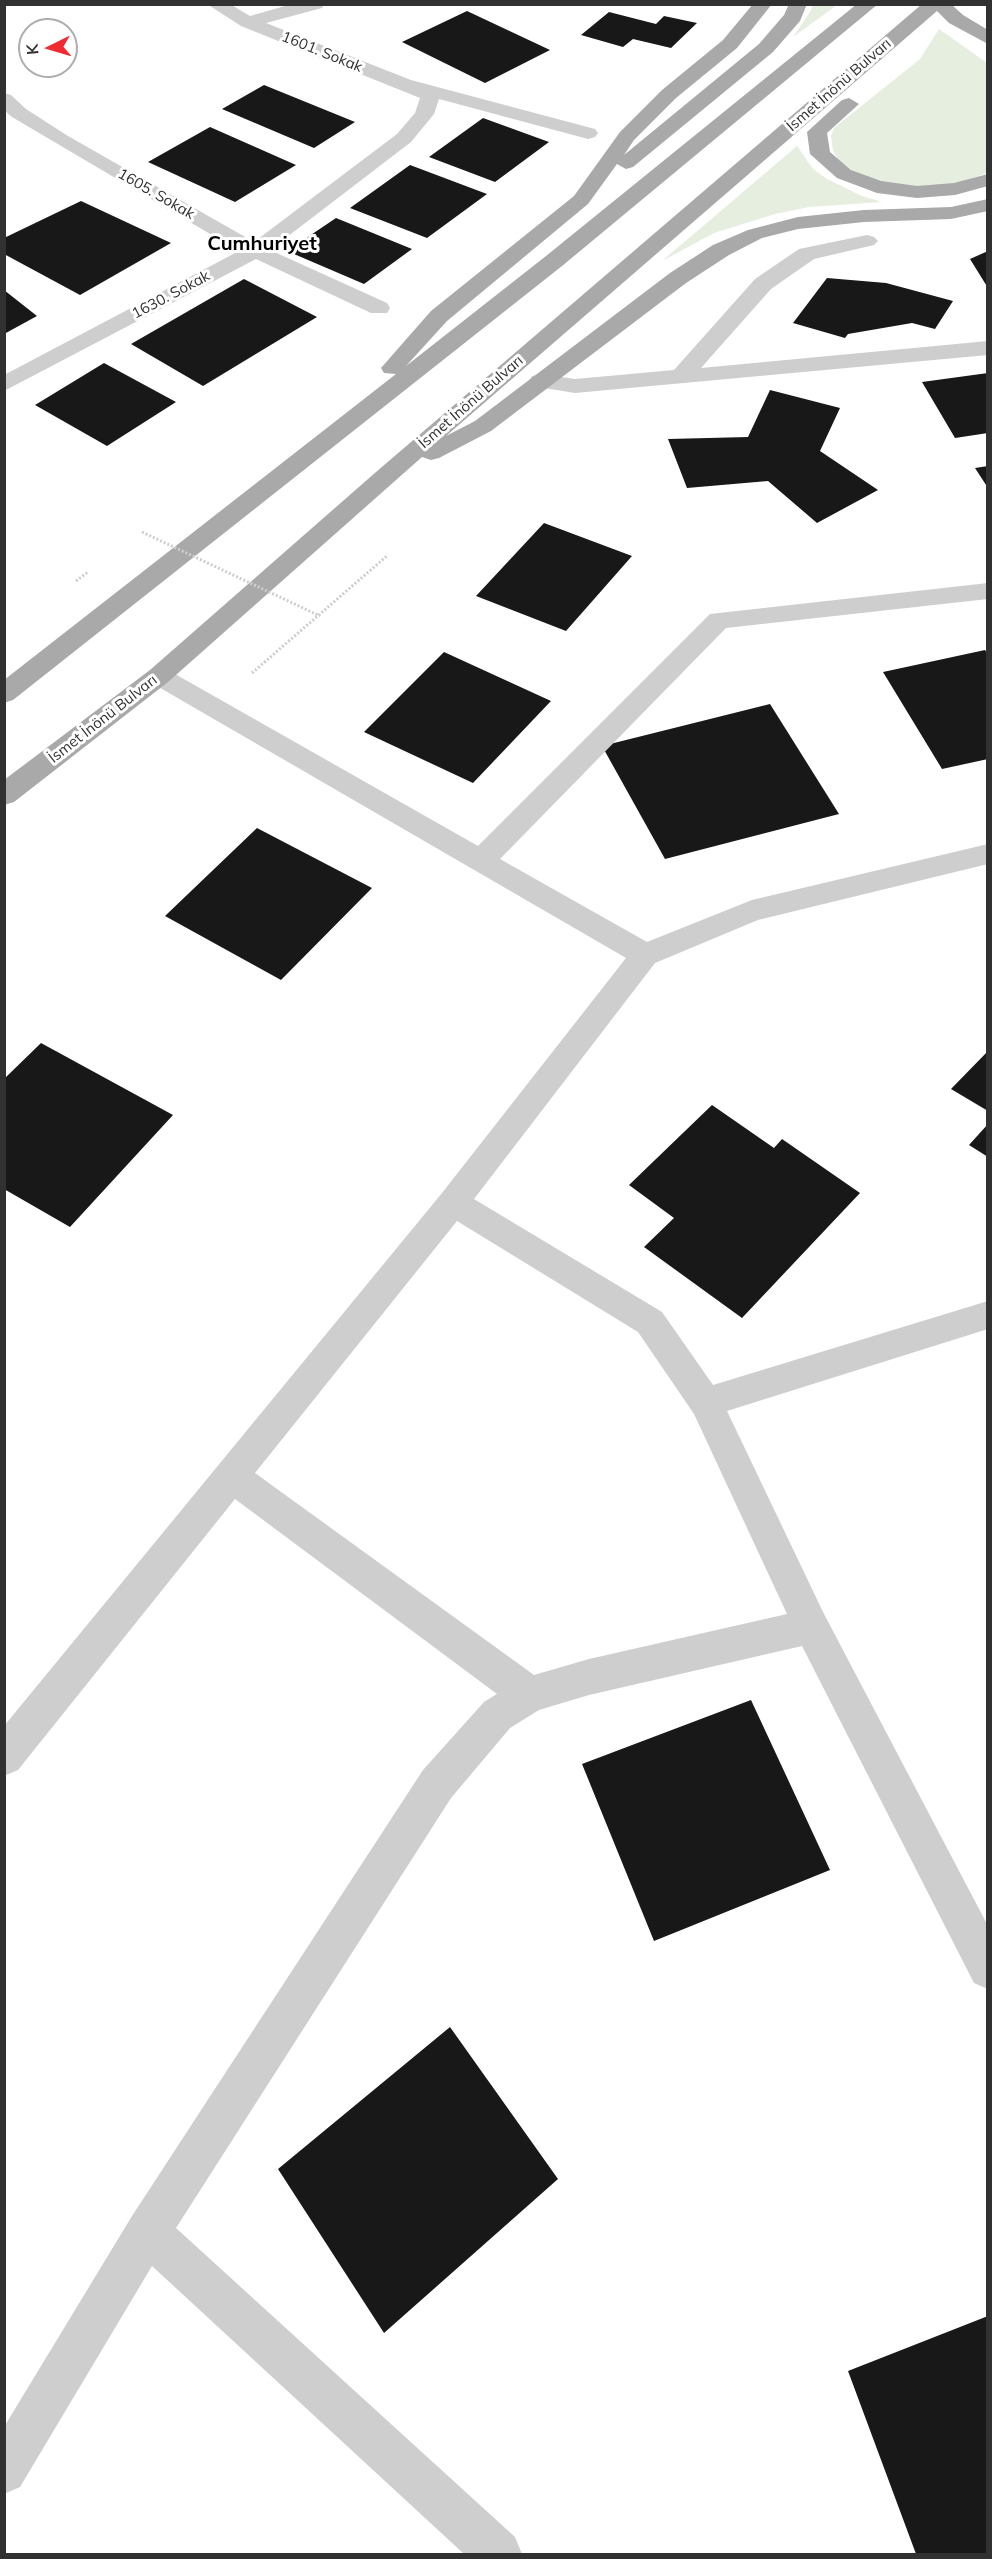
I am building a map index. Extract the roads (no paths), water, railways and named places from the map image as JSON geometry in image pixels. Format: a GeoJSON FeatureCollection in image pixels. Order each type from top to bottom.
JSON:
{"type":"FeatureCollection","features":[{"type":"Feature","properties":{"kind":"main road"},"geometry":{"type":"LineString","coordinates":[[581,200],[627,136],[669,94],[730,44],[764,4]]}},
{"type":"Feature","properties":{"kind":"main road"},"geometry":{"type":"LineString","coordinates":[[333,434],[438,316],[766,48],[793,16],[798,4]]}},
{"type":"Feature","properties":{"kind":"main road"},"geometry":{"type":"LineString","coordinates":[[4,694],[554,261],[726,118],[869,4]]}},
{"type":"Feature","properties":{"kind":"main road","name":"İsmet İnönü Bulvarı"},"geometry":{"type":"LineString","coordinates":[[4,795],[159,676],[384,477],[934,4]]}},
{"type":"Feature","properties":{"kind":"main road"},"geometry":{"type":"LineString","coordinates":[[940,4],[961,12],[987,33]]}},
{"type":"Feature","properties":{"kind":"main road"},"geometry":{"type":"LineString","coordinates":[[961,12],[987,38]]}},
{"type":"Feature","properties":{"kind":"main road"},"geometry":{"type":"LineString","coordinates":[[889,42],[886,62],[865,90],[817,132],[820,154],[830,165],[859,182],[897,191],[937,192],[987,180]]}},
{"type":"Feature","properties":{"kind":"main road"},"geometry":{"type":"LineString","coordinates":[[384,477],[483,426],[678,278],[722,250],[755,234],[798,223],[864,216],[951,213],[987,205]]}},
{"type":"Feature","properties":{"kind":"street","name":"1601. Sokak"},"geometry":{"type":"LineString","coordinates":[[216,4],[248,22],[431,95]]}},
{"type":"Feature","properties":{"kind":"street"},"geometry":{"type":"LineString","coordinates":[[248,22],[315,4]]}},
{"type":"Feature","properties":{"kind":"street"},"geometry":{"type":"LineString","coordinates":[[398,82],[588,133]]}},
{"type":"Feature","properties":{"kind":"street","name":"1630. Sokak"},"geometry":{"type":"LineString","coordinates":[[4,384],[255,250],[404,138],[424,114],[431,95]]}},
{"type":"Feature","properties":{"kind":"street","name":"1605. Sokak"},"geometry":{"type":"LineString","coordinates":[[9,110],[255,250],[379,308]]}},
{"type":"Feature","properties":{"kind":"street"},"geometry":{"type":"LineString","coordinates":[[680,377],[772,278],[807,254],[867,241]]}},
{"type":"Feature","properties":{"kind":"street"},"geometry":{"type":"LineString","coordinates":[[540,381],[575,386],[987,348]]}},
{"type":"Feature","properties":{"kind":"street"},"geometry":{"type":"LineString","coordinates":[[481,861],[719,620],[987,591]]}},
{"type":"Feature","properties":{"kind":"street"},"geometry":{"type":"LineString","coordinates":[[159,676],[645,955]]}},
{"type":"Feature","properties":{"kind":"street"},"geometry":{"type":"LineString","coordinates":[[4,1757],[453,1202],[645,955],[752,911],[987,854]]}},
{"type":"Feature","properties":{"kind":"street"},"geometry":{"type":"LineString","coordinates":[[453,1202],[650,1322],[706,1403],[811,1626],[987,1969]]}},
{"type":"Feature","properties":{"kind":"street"},"geometry":{"type":"LineString","coordinates":[[706,1403],[987,1315]]}},
{"type":"Feature","properties":{"kind":"street"},"geometry":{"type":"LineString","coordinates":[[232,1476],[530,1695]]}},
{"type":"Feature","properties":{"kind":"street"},"geometry":{"type":"LineString","coordinates":[[4,2471],[148,2232],[437,1784],[497,1715],[530,1695],[589,1677],[811,1626]]}},
{"type":"Feature","properties":{"kind":"street"},"geometry":{"type":"LineString","coordinates":[[148,2232],[498,2554]]}},
{"type":"Feature","properties":{"kind":"district","name":"Cumhuriyet"},"geometry":{"type":"Point","coordinates":[262,244]}}]}
